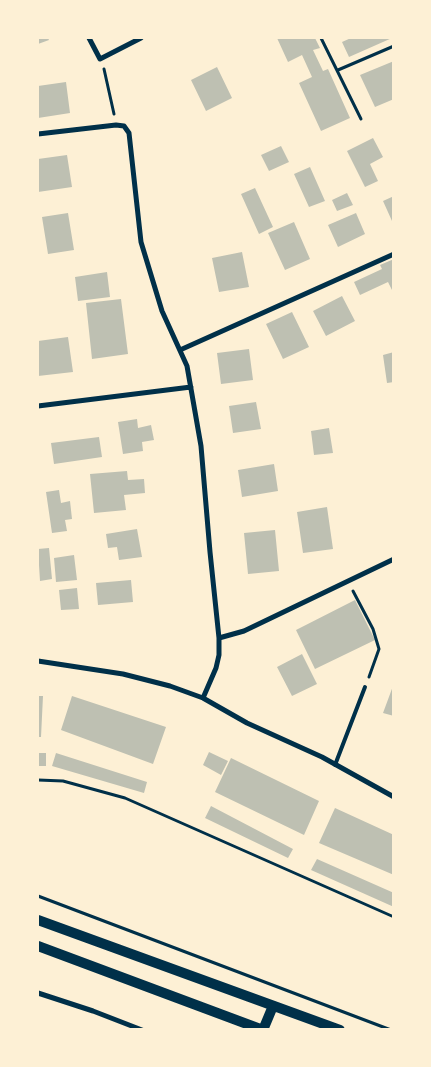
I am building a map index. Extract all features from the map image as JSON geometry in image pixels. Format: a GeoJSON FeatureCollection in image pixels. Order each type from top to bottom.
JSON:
{"type":"FeatureCollection","features":[{"type":"Feature","properties":{"kind":"main road"},"geometry":{"type":"LineString","coordinates":[[38,920],[340,1030]]}},
{"type":"Feature","properties":{"kind":"main road"},"geometry":{"type":"LineString","coordinates":[[38,946],[263,1030],[273,1006]]}},
{"type":"Feature","properties":{"kind":"street"},"geometry":{"type":"LineString","coordinates":[[89,38],[100,59],[142,38]]}},
{"type":"Feature","properties":{"kind":"street"},"geometry":{"type":"LineString","coordinates":[[38,134],[116,125],[124,126],[129,133],[140,242],[162,311],[187,366],[201,446],[219,638],[219,655],[216,668],[203,698]]}},
{"type":"Feature","properties":{"kind":"street"},"geometry":{"type":"LineString","coordinates":[[180,350],[394,254]]}},
{"type":"Feature","properties":{"kind":"street"},"geometry":{"type":"LineString","coordinates":[[38,406],[191,387]]}},
{"type":"Feature","properties":{"kind":"street"},"geometry":{"type":"LineString","coordinates":[[219,638],[244,631],[394,560]]}},
{"type":"Feature","properties":{"kind":"street"},"geometry":{"type":"LineString","coordinates":[[38,661],[123,674],[170,686],[203,698],[246,723],[322,757],[394,797]]}},
{"type":"Feature","properties":{"kind":"street"},"geometry":{"type":"LineString","coordinates":[[38,993],[142,1030]]}},
{"type":"Feature","properties":{"kind":"lane"},"geometry":{"type":"LineString","coordinates":[[335,765],[365,687]]}},
{"type":"Feature","properties":{"kind":"path"},"geometry":{"type":"LineString","coordinates":[[322,38],[360,119]]}},
{"type":"Feature","properties":{"kind":"path"},"geometry":{"type":"LineString","coordinates":[[338,70],[394,46]]}},
{"type":"Feature","properties":{"kind":"path"},"geometry":{"type":"LineString","coordinates":[[100,59],[106,72],[116,125]]}},
{"type":"Feature","properties":{"kind":"path"},"geometry":{"type":"LineString","coordinates":[[348,581],[373,629],[380,649],[365,687]]}},
{"type":"Feature","properties":{"kind":"path"},"geometry":{"type":"LineString","coordinates":[[38,780],[63,782],[125,798],[394,917]]}},
{"type":"Feature","properties":{"kind":"path"},"geometry":{"type":"LineString","coordinates":[[38,896],[390,1030]]}},
{"type":"Feature","properties":{"kind":"building"},"geometry":{"type":"Polygon","coordinates":[[[38,38],[48,38],[49,40],[38,44],[38,38]]]}},
{"type":"Feature","properties":{"kind":"building"},"geometry":{"type":"Polygon","coordinates":[[[277,38],[315,38],[320,48],[313,50],[323,71],[328,69],[350,118],[321,131],[299,83],[312,77],[302,55],[288,62],[277,38]]]}},
{"type":"Feature","properties":{"kind":"building"},"geometry":{"type":"Polygon","coordinates":[[[351,38],[392,38],[349,57],[342,42],[351,38]]]}},
{"type":"Feature","properties":{"kind":"building"},"geometry":{"type":"Polygon","coordinates":[[[394,61],[394,99],[375,107],[360,75],[394,61]]]}},
{"type":"Feature","properties":{"kind":"building"},"geometry":{"type":"Polygon","coordinates":[[[217,67],[232,98],[206,111],[191,80],[217,67]]]}},
{"type":"Feature","properties":{"kind":"building"},"geometry":{"type":"Polygon","coordinates":[[[66,82],[70,113],[38,118],[38,86],[66,82]]]}},
{"type":"Feature","properties":{"kind":"building"},"geometry":{"type":"Polygon","coordinates":[[[373,138],[383,157],[370,164],[378,181],[365,187],[347,151],[373,138]]]}},
{"type":"Feature","properties":{"kind":"building"},"geometry":{"type":"Polygon","coordinates":[[[281,146],[289,162],[269,171],[261,155],[281,146]]]}},
{"type":"Feature","properties":{"kind":"building"},"geometry":{"type":"Polygon","coordinates":[[[67,155],[72,187],[38,192],[38,159],[67,155]]]}},
{"type":"Feature","properties":{"kind":"building"},"geometry":{"type":"Polygon","coordinates":[[[310,167],[325,201],[309,207],[294,174],[310,167]]]}},
{"type":"Feature","properties":{"kind":"building"},"geometry":{"type":"Polygon","coordinates":[[[255,188],[273,227],[259,234],[241,194],[255,188]]]}},
{"type":"Feature","properties":{"kind":"building"},"geometry":{"type":"Polygon","coordinates":[[[347,193],[353,205],[337,211],[332,200],[347,193]]]}},
{"type":"Feature","properties":{"kind":"building"},"geometry":{"type":"Polygon","coordinates":[[[394,196],[394,220],[392,221],[383,201],[394,196]]]}},
{"type":"Feature","properties":{"kind":"building"},"geometry":{"type":"Polygon","coordinates":[[[68,213],[74,250],[48,254],[42,217],[68,213]]]}},
{"type":"Feature","properties":{"kind":"building"},"geometry":{"type":"Polygon","coordinates":[[[356,213],[365,234],[338,247],[328,225],[356,213]]]}},
{"type":"Feature","properties":{"kind":"building"},"geometry":{"type":"Polygon","coordinates":[[[294,222],[310,259],[285,270],[268,233],[294,222]]]}},
{"type":"Feature","properties":{"kind":"building"},"geometry":{"type":"Polygon","coordinates":[[[242,252],[249,287],[219,292],[212,258],[242,252]]]}},
{"type":"Feature","properties":{"kind":"building"},"geometry":{"type":"Polygon","coordinates":[[[394,259],[394,294],[388,282],[360,295],[354,282],[382,269],[380,265],[394,259]]]}},
{"type":"Feature","properties":{"kind":"building"},"geometry":{"type":"Polygon","coordinates":[[[107,272],[110,297],[78,301],[75,277],[107,272]]]}},
{"type":"Feature","properties":{"kind":"building"},"geometry":{"type":"Polygon","coordinates":[[[342,296],[355,321],[326,336],[313,311],[342,296]]]}},
{"type":"Feature","properties":{"kind":"building"},"geometry":{"type":"Polygon","coordinates":[[[121,299],[128,354],[92,359],[86,303],[121,299]]]}},
{"type":"Feature","properties":{"kind":"building"},"geometry":{"type":"Polygon","coordinates":[[[292,312],[309,347],[283,359],[266,324],[292,312]]]}},
{"type":"Feature","properties":{"kind":"building"},"geometry":{"type":"Polygon","coordinates":[[[68,337],[73,372],[38,376],[38,341],[68,337]]]}},
{"type":"Feature","properties":{"kind":"building"},"geometry":{"type":"Polygon","coordinates":[[[249,349],[253,380],[221,384],[217,353],[249,349]]]}},
{"type":"Feature","properties":{"kind":"building"},"geometry":{"type":"Polygon","coordinates":[[[394,352],[394,382],[387,383],[383,355],[394,352]]]}},
{"type":"Feature","properties":{"kind":"building"},"geometry":{"type":"Polygon","coordinates":[[[256,402],[261,429],[233,433],[229,406],[256,402]]]}},
{"type":"Feature","properties":{"kind":"building"},"geometry":{"type":"Polygon","coordinates":[[[137,419],[138,428],[151,425],[154,440],[142,442],[143,451],[123,454],[118,422],[137,419]]]}},
{"type":"Feature","properties":{"kind":"building"},"geometry":{"type":"Polygon","coordinates":[[[329,428],[333,453],[314,455],[311,431],[329,428]]]}},
{"type":"Feature","properties":{"kind":"building"},"geometry":{"type":"Polygon","coordinates":[[[99,437],[102,457],[54,464],[51,443],[99,437]]]}},
{"type":"Feature","properties":{"kind":"building"},"geometry":{"type":"Polygon","coordinates":[[[274,464],[278,491],[242,497],[238,470],[274,464]]]}},
{"type":"Feature","properties":{"kind":"building"},"geometry":{"type":"Polygon","coordinates":[[[127,471],[128,480],[144,479],[145,493],[124,495],[126,510],[94,513],[90,474],[127,471]]]}},
{"type":"Feature","properties":{"kind":"building"},"geometry":{"type":"Polygon","coordinates":[[[59,490],[61,503],[70,501],[72,519],[65,520],[67,531],[52,533],[46,492],[59,490]]]}},
{"type":"Feature","properties":{"kind":"building"},"geometry":{"type":"Polygon","coordinates":[[[327,507],[333,549],[303,553],[297,512],[327,507]]]}},
{"type":"Feature","properties":{"kind":"building"},"geometry":{"type":"Polygon","coordinates":[[[137,529],[142,557],[119,560],[117,547],[108,548],[106,534],[137,529]]]}},
{"type":"Feature","properties":{"kind":"building"},"geometry":{"type":"Polygon","coordinates":[[[275,530],[279,571],[248,574],[244,533],[275,530]]]}},
{"type":"Feature","properties":{"kind":"building"},"geometry":{"type":"Polygon","coordinates":[[[49,548],[52,579],[40,581],[38,549],[49,548]]]}},
{"type":"Feature","properties":{"kind":"building"},"geometry":{"type":"Polygon","coordinates":[[[74,555],[77,580],[56,582],[54,558],[74,555]]]}},
{"type":"Feature","properties":{"kind":"building"},"geometry":{"type":"Polygon","coordinates":[[[131,580],[133,602],[98,605],[96,583],[131,580]]]}},
{"type":"Feature","properties":{"kind":"building"},"geometry":{"type":"Polygon","coordinates":[[[77,588],[79,609],[61,610],[59,590],[77,588]]]}},
{"type":"Feature","properties":{"kind":"building"},"geometry":{"type":"Polygon","coordinates":[[[355,600],[375,640],[315,669],[296,630],[355,600]]]}},
{"type":"Feature","properties":{"kind":"building"},"geometry":{"type":"Polygon","coordinates":[[[302,654],[317,684],[292,696],[277,667],[302,654]]]}},
{"type":"Feature","properties":{"kind":"building"},"geometry":{"type":"Polygon","coordinates":[[[394,686],[394,716],[383,713],[394,686]]]}},
{"type":"Feature","properties":{"kind":"building"},"geometry":{"type":"Polygon","coordinates":[[[38,696],[43,696],[41,737],[38,737],[38,696]]]}},
{"type":"Feature","properties":{"kind":"building"},"geometry":{"type":"Polygon","coordinates":[[[72,696],[166,727],[153,764],[61,730],[72,696]]]}},
{"type":"Feature","properties":{"kind":"building"},"geometry":{"type":"Polygon","coordinates":[[[209,752],[228,761],[221,775],[203,765],[209,752]]]}},
{"type":"Feature","properties":{"kind":"building"},"geometry":{"type":"Polygon","coordinates":[[[38,753],[46,753],[46,766],[38,766],[38,753]]]}},
{"type":"Feature","properties":{"kind":"building"},"geometry":{"type":"Polygon","coordinates":[[[56,753],[147,782],[144,793],[52,766],[56,753]]]}},
{"type":"Feature","properties":{"kind":"building"},"geometry":{"type":"Polygon","coordinates":[[[231,758],[319,801],[304,835],[215,792],[231,758]]]}},
{"type":"Feature","properties":{"kind":"building"},"geometry":{"type":"Polygon","coordinates":[[[211,806],[293,849],[288,858],[205,818],[211,806]]]}},
{"type":"Feature","properties":{"kind":"building"},"geometry":{"type":"Polygon","coordinates":[[[335,808],[394,835],[394,875],[319,843],[335,808]]]}},
{"type":"Feature","properties":{"kind":"building"},"geometry":{"type":"Polygon","coordinates":[[[317,859],[394,893],[394,907],[311,870],[317,859]]]}}]}
